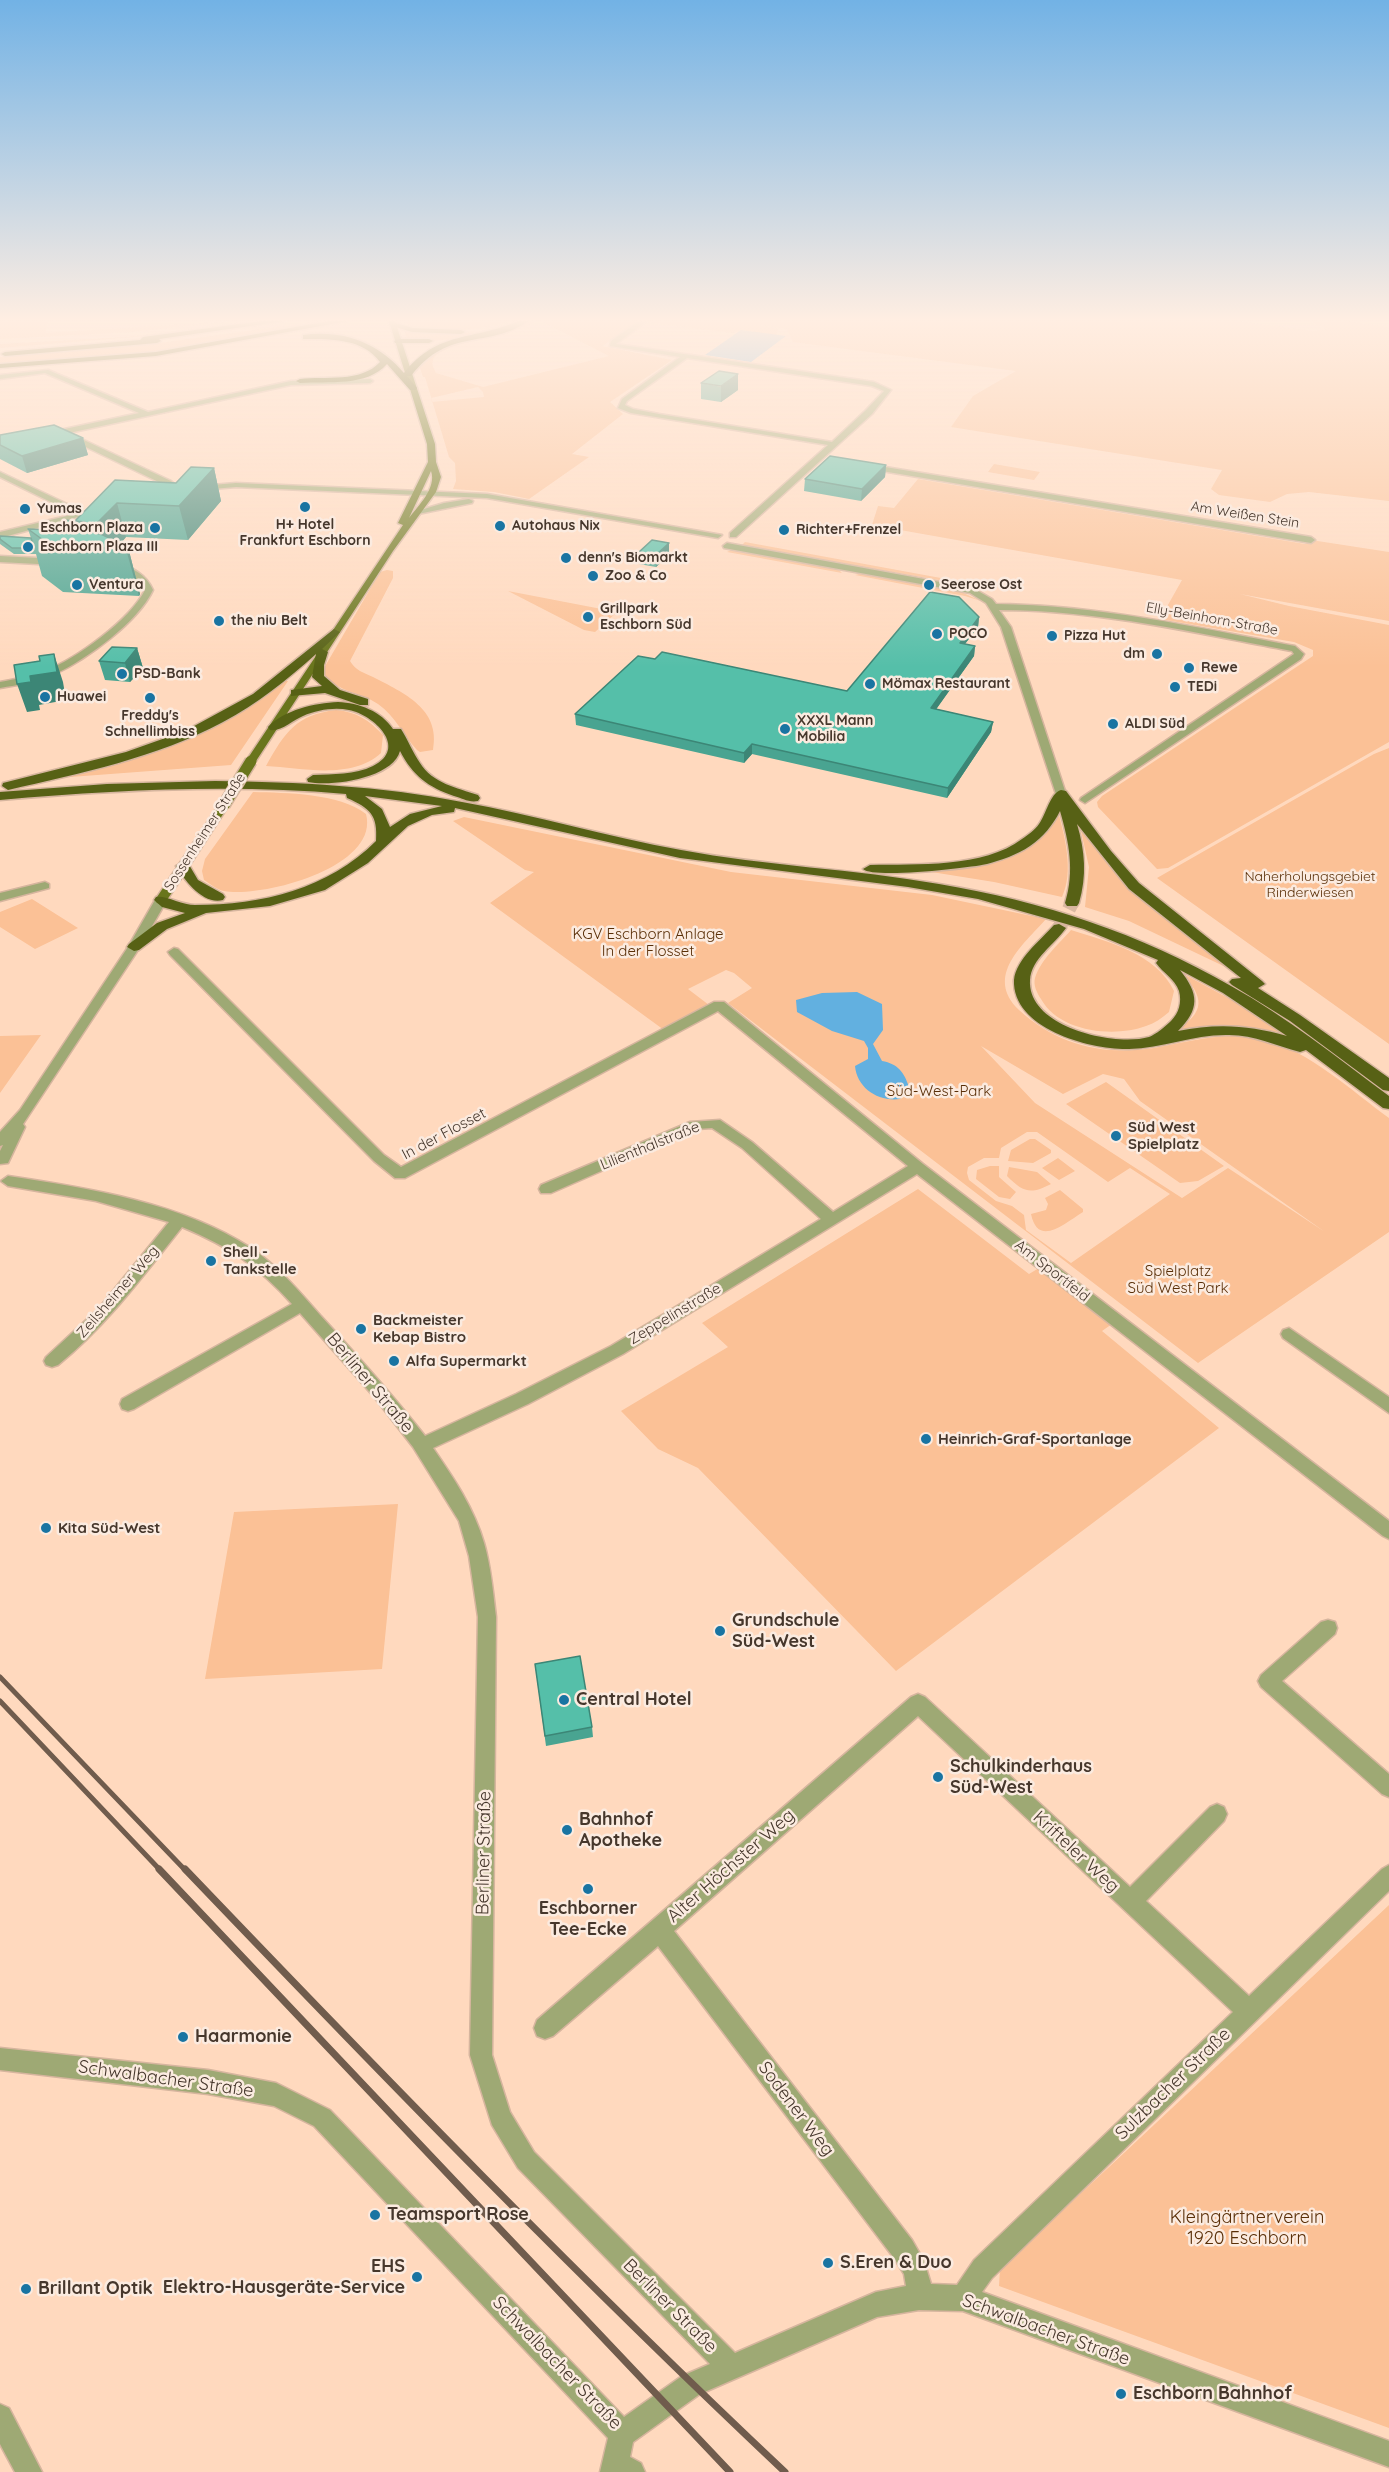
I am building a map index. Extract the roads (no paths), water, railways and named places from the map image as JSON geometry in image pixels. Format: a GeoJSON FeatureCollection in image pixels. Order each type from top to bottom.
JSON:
{"type":"FeatureCollection","features":[{"type":"Feature","properties":{"kind":"highway"},"geometry":{"type":"LineString","coordinates":[[0,788],[134,755],[204,727],[253,699],[334,632]]}},
{"type":"Feature","properties":{"kind":"highway"},"geometry":{"type":"LineString","coordinates":[[322,652],[318,677],[335,691]]}},
{"type":"Feature","properties":{"kind":"highway"},"geometry":{"type":"LineString","coordinates":[[295,693],[313,689],[335,691],[367,703],[384,716],[423,776],[473,798]]}},
{"type":"Feature","properties":{"kind":"highway"},"geometry":{"type":"LineString","coordinates":[[273,727],[306,710],[328,706],[348,706],[367,711],[393,738],[395,743],[393,755],[383,766],[352,775],[306,779]]}},
{"type":"Feature","properties":{"kind":"highway"},"geometry":{"type":"LineString","coordinates":[[0,788],[145,778],[306,779],[473,798],[701,848],[945,879],[1054,904],[1146,937],[1221,973],[1312,1030]]}},
{"type":"Feature","properties":{"kind":"highway"},"geometry":{"type":"LineString","coordinates":[[0,796],[51,791],[176,785],[327,789],[417,799],[493,811],[707,859],[892,881],[973,894],[1065,919],[1139,946],[1228,991],[1279,1023],[1389,1104]]}},
{"type":"Feature","properties":{"kind":"highway"},"geometry":{"type":"LineString","coordinates":[[327,789],[358,798],[374,807],[383,824],[382,840]]}},
{"type":"Feature","properties":{"kind":"highway"},"geometry":{"type":"LineString","coordinates":[[870,869],[943,866],[996,856],[1015,848],[1039,832],[1047,822],[1061,794]]}},
{"type":"Feature","properties":{"kind":"highway"},"geometry":{"type":"LineString","coordinates":[[1061,794],[1077,856],[1077,883],[1072,903]]}},
{"type":"Feature","properties":{"kind":"highway"},"geometry":{"type":"LineString","coordinates":[[1061,794],[1106,854],[1134,886],[1312,1030],[1389,1086]]}},
{"type":"Feature","properties":{"kind":"highway"},"geometry":{"type":"LineString","coordinates":[[161,900],[181,908],[213,903],[262,904],[300,894],[330,882],[351,869],[369,855],[395,828],[426,812],[452,809],[493,811]]}},
{"type":"Feature","properties":{"kind":"highway"},"geometry":{"type":"LineString","coordinates":[[183,866],[194,883],[213,903]]}},
{"type":"Feature","properties":{"kind":"highway"},"geometry":{"type":"LineString","coordinates":[[134,947],[162,926],[213,903]]}},
{"type":"Feature","properties":{"kind":"highway"},"geometry":{"type":"LineString","coordinates":[[1059,928],[1023,974],[1024,993],[1031,1006],[1052,1024],[1083,1038],[1117,1044],[1221,1030],[1263,1034],[1300,1047],[1340,1068]]}},
{"type":"Feature","properties":{"kind":"highway"},"geometry":{"type":"LineString","coordinates":[[1139,946],[1175,973],[1184,983],[1188,993],[1188,1006],[1183,1018],[1174,1027],[1151,1041]]}},
{"type":"Feature","properties":{"kind":"main road"},"geometry":{"type":"LineString","coordinates":[[429,436],[432,462],[437,477],[430,495]]}},
{"type":"Feature","properties":{"kind":"main road","name":"Sossenheimer Straße"},"geometry":{"type":"LineString","coordinates":[[389,550],[432,462]]}},
{"type":"Feature","properties":{"kind":"main road","name":"Sossenheimer Straße"},"geometry":{"type":"LineString","coordinates":[[161,900],[334,632],[389,550],[430,495]]}},
{"type":"Feature","properties":{"kind":"street"},"geometry":{"type":"LineString","coordinates":[[70,436],[168,483],[182,492]]}},
{"type":"Feature","properties":{"kind":"street"},"geometry":{"type":"LineString","coordinates":[[784,436],[833,444]]}},
{"type":"Feature","properties":{"kind":"street"},"geometry":{"type":"LineString","coordinates":[[727,546],[738,544],[737,538],[841,436]]}},
{"type":"Feature","properties":{"kind":"street"},"geometry":{"type":"LineString","coordinates":[[819,459],[830,460]]}},
{"type":"Feature","properties":{"kind":"street","name":"Am Weißen Stein"},"geometry":{"type":"LineString","coordinates":[[862,465],[1311,540]]}},
{"type":"Feature","properties":{"kind":"street"},"geometry":{"type":"LineString","coordinates":[[0,474],[82,514]]}},
{"type":"Feature","properties":{"kind":"street"},"geometry":{"type":"LineString","coordinates":[[373,490],[394,488],[426,475]]}},
{"type":"Feature","properties":{"kind":"street"},"geometry":{"type":"LineString","coordinates":[[165,495],[229,485],[373,490],[430,495]]}},
{"type":"Feature","properties":{"kind":"street"},"geometry":{"type":"LineString","coordinates":[[195,490],[417,494]]}},
{"type":"Feature","properties":{"kind":"street","name":"Elly-Beinhorn-Straße"},"geometry":{"type":"LineString","coordinates":[[430,495],[715,539],[737,538],[970,582],[993,592],[999,607]]}},
{"type":"Feature","properties":{"kind":"street","name":"Elly-Beinhorn-Straße"},"geometry":{"type":"LineString","coordinates":[[430,495],[487,496],[612,517],[715,539],[727,546],[961,588],[984,596],[999,607],[1096,613],[1294,649],[1299,654],[1298,657],[1085,800]]}},
{"type":"Feature","properties":{"kind":"street"},"geometry":{"type":"LineString","coordinates":[[418,512],[472,501]]}},
{"type":"Feature","properties":{"kind":"street"},"geometry":{"type":"LineString","coordinates":[[0,535],[104,509]]}},
{"type":"Feature","properties":{"kind":"street"},"geometry":{"type":"LineString","coordinates":[[585,519],[592,516],[612,517]]}},
{"type":"Feature","properties":{"kind":"street"},"geometry":{"type":"LineString","coordinates":[[0,559],[65,562]]}},
{"type":"Feature","properties":{"kind":"street"},"geometry":{"type":"LineString","coordinates":[[0,685],[38,677],[64,666],[115,628],[145,600],[148,590],[139,576],[121,567],[104,564]]}},
{"type":"Feature","properties":{"kind":"street"},"geometry":{"type":"LineString","coordinates":[[999,607],[1061,794]]}},
{"type":"Feature","properties":{"kind":"street"},"geometry":{"type":"LineString","coordinates":[[0,897],[45,886]]}},
{"type":"Feature","properties":{"kind":"street","name":"Sossenheimer Straße"},"geometry":{"type":"LineString","coordinates":[[4,1185],[11,1171],[2,1160],[24,1115],[134,947],[161,900]]}},
{"type":"Feature","properties":{"kind":"street","name":"In der Flosset"},"geometry":{"type":"LineString","coordinates":[[174,952],[379,1158],[400,1174],[720,1005]]}},
{"type":"Feature","properties":{"kind":"street","name":"Am Sportfeld"},"geometry":{"type":"LineString","coordinates":[[720,1005],[918,1167],[1389,1531]]}},
{"type":"Feature","properties":{"kind":"street"},"geometry":{"type":"LineString","coordinates":[[0,1131],[24,1115]]}},
{"type":"Feature","properties":{"kind":"street","name":"Sossenheimer Straße"},"geometry":{"type":"LineString","coordinates":[[0,1141],[24,1115]]}},
{"type":"Feature","properties":{"kind":"street","name":"Lilienthalstraße"},"geometry":{"type":"LineString","coordinates":[[546,1190],[695,1125],[715,1123],[747,1145],[831,1219]]}},
{"type":"Feature","properties":{"kind":"street","name":"Zeppelinstraße"},"geometry":{"type":"LineString","coordinates":[[422,1445],[522,1399],[617,1350],[918,1167]]}},
{"type":"Feature","properties":{"kind":"street","name":"Berliner Straße"},"geometry":{"type":"LineString","coordinates":[[4,1185],[117,1199],[180,1219],[236,1246],[259,1262],[302,1305],[355,1364],[422,1445],[468,1522],[479,1553],[487,1617],[481,2055],[500,2118],[526,2160],[730,2366]]}},
{"type":"Feature","properties":{"kind":"street","name":"Zeilsheimer Weg"},"geometry":{"type":"LineString","coordinates":[[52,1360],[72,1345],[114,1301],[180,1219]]}},
{"type":"Feature","properties":{"kind":"street"},"geometry":{"type":"LineString","coordinates":[[128,1404],[302,1305]]}},
{"type":"Feature","properties":{"kind":"street"},"geometry":{"type":"LineString","coordinates":[[1289,1334],[1389,1406]]}},
{"type":"Feature","properties":{"kind":"street"},"geometry":{"type":"LineString","coordinates":[[1328,1628],[1268,1681],[1389,1787]]}},
{"type":"Feature","properties":{"kind":"street","name":"Krifteler Weg"},"geometry":{"type":"LineString","coordinates":[[918,1703],[1248,2012]]}},
{"type":"Feature","properties":{"kind":"street","name":"Alter Höchster Weg"},"geometry":{"type":"LineString","coordinates":[[545,2028],[619,1966],[918,1703]]}},
{"type":"Feature","properties":{"kind":"street","name":"Krifteler Weg"},"geometry":{"type":"LineString","coordinates":[[1130,1902],[1217,1814]]}},
{"type":"Feature","properties":{"kind":"street","name":"Sulzbacher Straße"},"geometry":{"type":"LineString","coordinates":[[963,2298],[983,2269],[1389,1876]]}},
{"type":"Feature","properties":{"kind":"street","name":"Sodener Weg"},"geometry":{"type":"LineString","coordinates":[[659,1929],[903,2249],[915,2270],[921,2295]]}},
{"type":"Feature","properties":{"kind":"street","name":"Schwalbacher Straße"},"geometry":{"type":"LineString","coordinates":[[0,2059],[220,2084],[276,2094],[322,2118],[622,2434],[691,2385],[730,2366],[876,2305],[921,2295],[963,2298],[1389,2454]]}},
{"type":"Feature","properties":{"kind":"street"},"geometry":{"type":"LineString","coordinates":[[0,2416],[29,2472]]}},
{"type":"Feature","properties":{"kind":"street"},"geometry":{"type":"LineString","coordinates":[[620,2469],[622,2434]]}},
{"type":"Feature","properties":{"kind":"water"},"geometry":{"type":"Polygon","coordinates":[[[857,992],[882,1004],[883,1030],[873,1044],[882,1061],[896,1067],[905,1077],[909,1087],[900,1099],[877,1096],[864,1087],[860,1081],[855,1066],[868,1059],[868,1048],[864,1041],[832,1031],[797,1012],[796,1000],[822,993],[857,992]]]}},
{"type":"Feature","properties":{"kind":"tunnel"},"geometry":{"type":"LineString","coordinates":[[1059,928],[1072,903]]}},
{"type":"Feature","properties":{"kind":"railway"},"geometry":{"type":"LineString","coordinates":[[0,1677],[186,1871]]}},
{"type":"Feature","properties":{"kind":"railway"},"geometry":{"type":"LineString","coordinates":[[0,1701],[161,1871]]}},
{"type":"Feature","properties":{"kind":"railway"},"geometry":{"type":"LineString","coordinates":[[159,1869],[730,2472]]}},
{"type":"Feature","properties":{"kind":"railway"},"geometry":{"type":"LineString","coordinates":[[185,1869],[481,2175],[785,2472]]}},
{"type":"Feature","properties":{"kind":"place","name":"H+ Hotel Frankfurt Eschborn"},"geometry":{"type":"Point","coordinates":[305,507]}},
{"type":"Feature","properties":{"kind":"place","name":"Yumas"},"geometry":{"type":"Point","coordinates":[25,509]}},
{"type":"Feature","properties":{"kind":"place","name":"Autohaus Nix"},"geometry":{"type":"Point","coordinates":[500,526]}},
{"type":"Feature","properties":{"kind":"place","name":"Eschborn Plaza"},"geometry":{"type":"Point","coordinates":[155,528]}},
{"type":"Feature","properties":{"kind":"place","name":"Richter+Frenzel"},"geometry":{"type":"Point","coordinates":[784,530]}},
{"type":"Feature","properties":{"kind":"place","name":"Eschborn Plaza III"},"geometry":{"type":"Point","coordinates":[28,547]}},
{"type":"Feature","properties":{"kind":"place","name":"denn's Biomarkt"},"geometry":{"type":"Point","coordinates":[566,558]}},
{"type":"Feature","properties":{"kind":"place","name":"Zoo & Co"},"geometry":{"type":"Point","coordinates":[593,576]}},
{"type":"Feature","properties":{"kind":"place","name":"Ventura"},"geometry":{"type":"Point","coordinates":[77,585]}},
{"type":"Feature","properties":{"kind":"place","name":"Seerose Ost"},"geometry":{"type":"Point","coordinates":[929,585]}},
{"type":"Feature","properties":{"kind":"place","name":"Grillpark Eschborn Süd"},"geometry":{"type":"Point","coordinates":[588,617]}},
{"type":"Feature","properties":{"kind":"place","name":"the niu Belt"},"geometry":{"type":"Point","coordinates":[219,621]}},
{"type":"Feature","properties":{"kind":"place","name":"POCO"},"geometry":{"type":"Point","coordinates":[937,634]}},
{"type":"Feature","properties":{"kind":"place","name":"Pizza Hut"},"geometry":{"type":"Point","coordinates":[1052,636]}},
{"type":"Feature","properties":{"kind":"place","name":"dm"},"geometry":{"type":"Point","coordinates":[1157,654]}},
{"type":"Feature","properties":{"kind":"place","name":"Rewe"},"geometry":{"type":"Point","coordinates":[1189,668]}},
{"type":"Feature","properties":{"kind":"place","name":"PSD-Bank"},"geometry":{"type":"Point","coordinates":[122,674]}},
{"type":"Feature","properties":{"kind":"place","name":"Mömax Restaurant"},"geometry":{"type":"Point","coordinates":[870,684]}},
{"type":"Feature","properties":{"kind":"place","name":"TEDi"},"geometry":{"type":"Point","coordinates":[1175,687]}},
{"type":"Feature","properties":{"kind":"place","name":"Huawei"},"geometry":{"type":"Point","coordinates":[45,697]}},
{"type":"Feature","properties":{"kind":"place","name":"Freddy's Schnellimbiss"},"geometry":{"type":"Point","coordinates":[150,698]}},
{"type":"Feature","properties":{"kind":"place","name":"ALDI Süd"},"geometry":{"type":"Point","coordinates":[1113,724]}},
{"type":"Feature","properties":{"kind":"place","name":"XXXL Mann Mobilia"},"geometry":{"type":"Point","coordinates":[785,729]}},
{"type":"Feature","properties":{"kind":"place","name":"Süd West Spielplatz"},"geometry":{"type":"Point","coordinates":[1116,1136]}},
{"type":"Feature","properties":{"kind":"place","name":"Shell - Tankstelle"},"geometry":{"type":"Point","coordinates":[211,1261]}},
{"type":"Feature","properties":{"kind":"place","name":"Backmeister Kebap Bistro"},"geometry":{"type":"Point","coordinates":[361,1329]}},
{"type":"Feature","properties":{"kind":"place","name":"Alfa Supermarkt"},"geometry":{"type":"Point","coordinates":[394,1361]}},
{"type":"Feature","properties":{"kind":"place","name":"Heinrich-Graf-Sportanlage"},"geometry":{"type":"Point","coordinates":[926,1439]}},
{"type":"Feature","properties":{"kind":"place","name":"Kita Süd-West"},"geometry":{"type":"Point","coordinates":[46,1528]}},
{"type":"Feature","properties":{"kind":"place","name":"Grundschule Süd-West"},"geometry":{"type":"Point","coordinates":[720,1631]}},
{"type":"Feature","properties":{"kind":"place","name":"Central Hotel"},"geometry":{"type":"Point","coordinates":[564,1700]}},
{"type":"Feature","properties":{"kind":"place","name":"Schulkinderhaus Süd-West"},"geometry":{"type":"Point","coordinates":[938,1777]}},
{"type":"Feature","properties":{"kind":"place","name":"Bahnhof Apotheke"},"geometry":{"type":"Point","coordinates":[567,1830]}},
{"type":"Feature","properties":{"kind":"place","name":"Eschborner Tee-Ecke"},"geometry":{"type":"Point","coordinates":[588,1889]}},
{"type":"Feature","properties":{"kind":"place","name":"Haarmonie"},"geometry":{"type":"Point","coordinates":[183,2037]}},
{"type":"Feature","properties":{"kind":"place","name":"Teamsport Rose"},"geometry":{"type":"Point","coordinates":[375,2215]}},
{"type":"Feature","properties":{"kind":"place","name":"S.Eren & Duo"},"geometry":{"type":"Point","coordinates":[828,2263]}},
{"type":"Feature","properties":{"kind":"place","name":"EHS Elektro-Hausgeräte-Service"},"geometry":{"type":"Point","coordinates":[417,2277]}},
{"type":"Feature","properties":{"kind":"place","name":"Brillant Optik"},"geometry":{"type":"Point","coordinates":[26,2289]}},
{"type":"Feature","properties":{"kind":"place","name":"Eschborn Bahnhof"},"geometry":{"type":"Point","coordinates":[1121,2394]}},
{"type":"Feature","properties":{"kind":"park label","name":"Naherholungsgebiet Rinderwiesen"},"geometry":{"type":"Point","coordinates":[1310,886]}},
{"type":"Feature","properties":{"kind":"park label","name":"KGV Eschborn Anlage In der Flosset"},"geometry":{"type":"Point","coordinates":[648,942]}},
{"type":"Feature","properties":{"kind":"park label","name":"Süd-West-Park"},"geometry":{"type":"Point","coordinates":[939,1091]}},
{"type":"Feature","properties":{"kind":"park label","name":"Spielplatz Süd West Park"},"geometry":{"type":"Point","coordinates":[1178,1280]}},
{"type":"Feature","properties":{"kind":"park label","name":"Kleingärtnerverein 1920 Eschborn"},"geometry":{"type":"Point","coordinates":[1247,2228]}}]}
